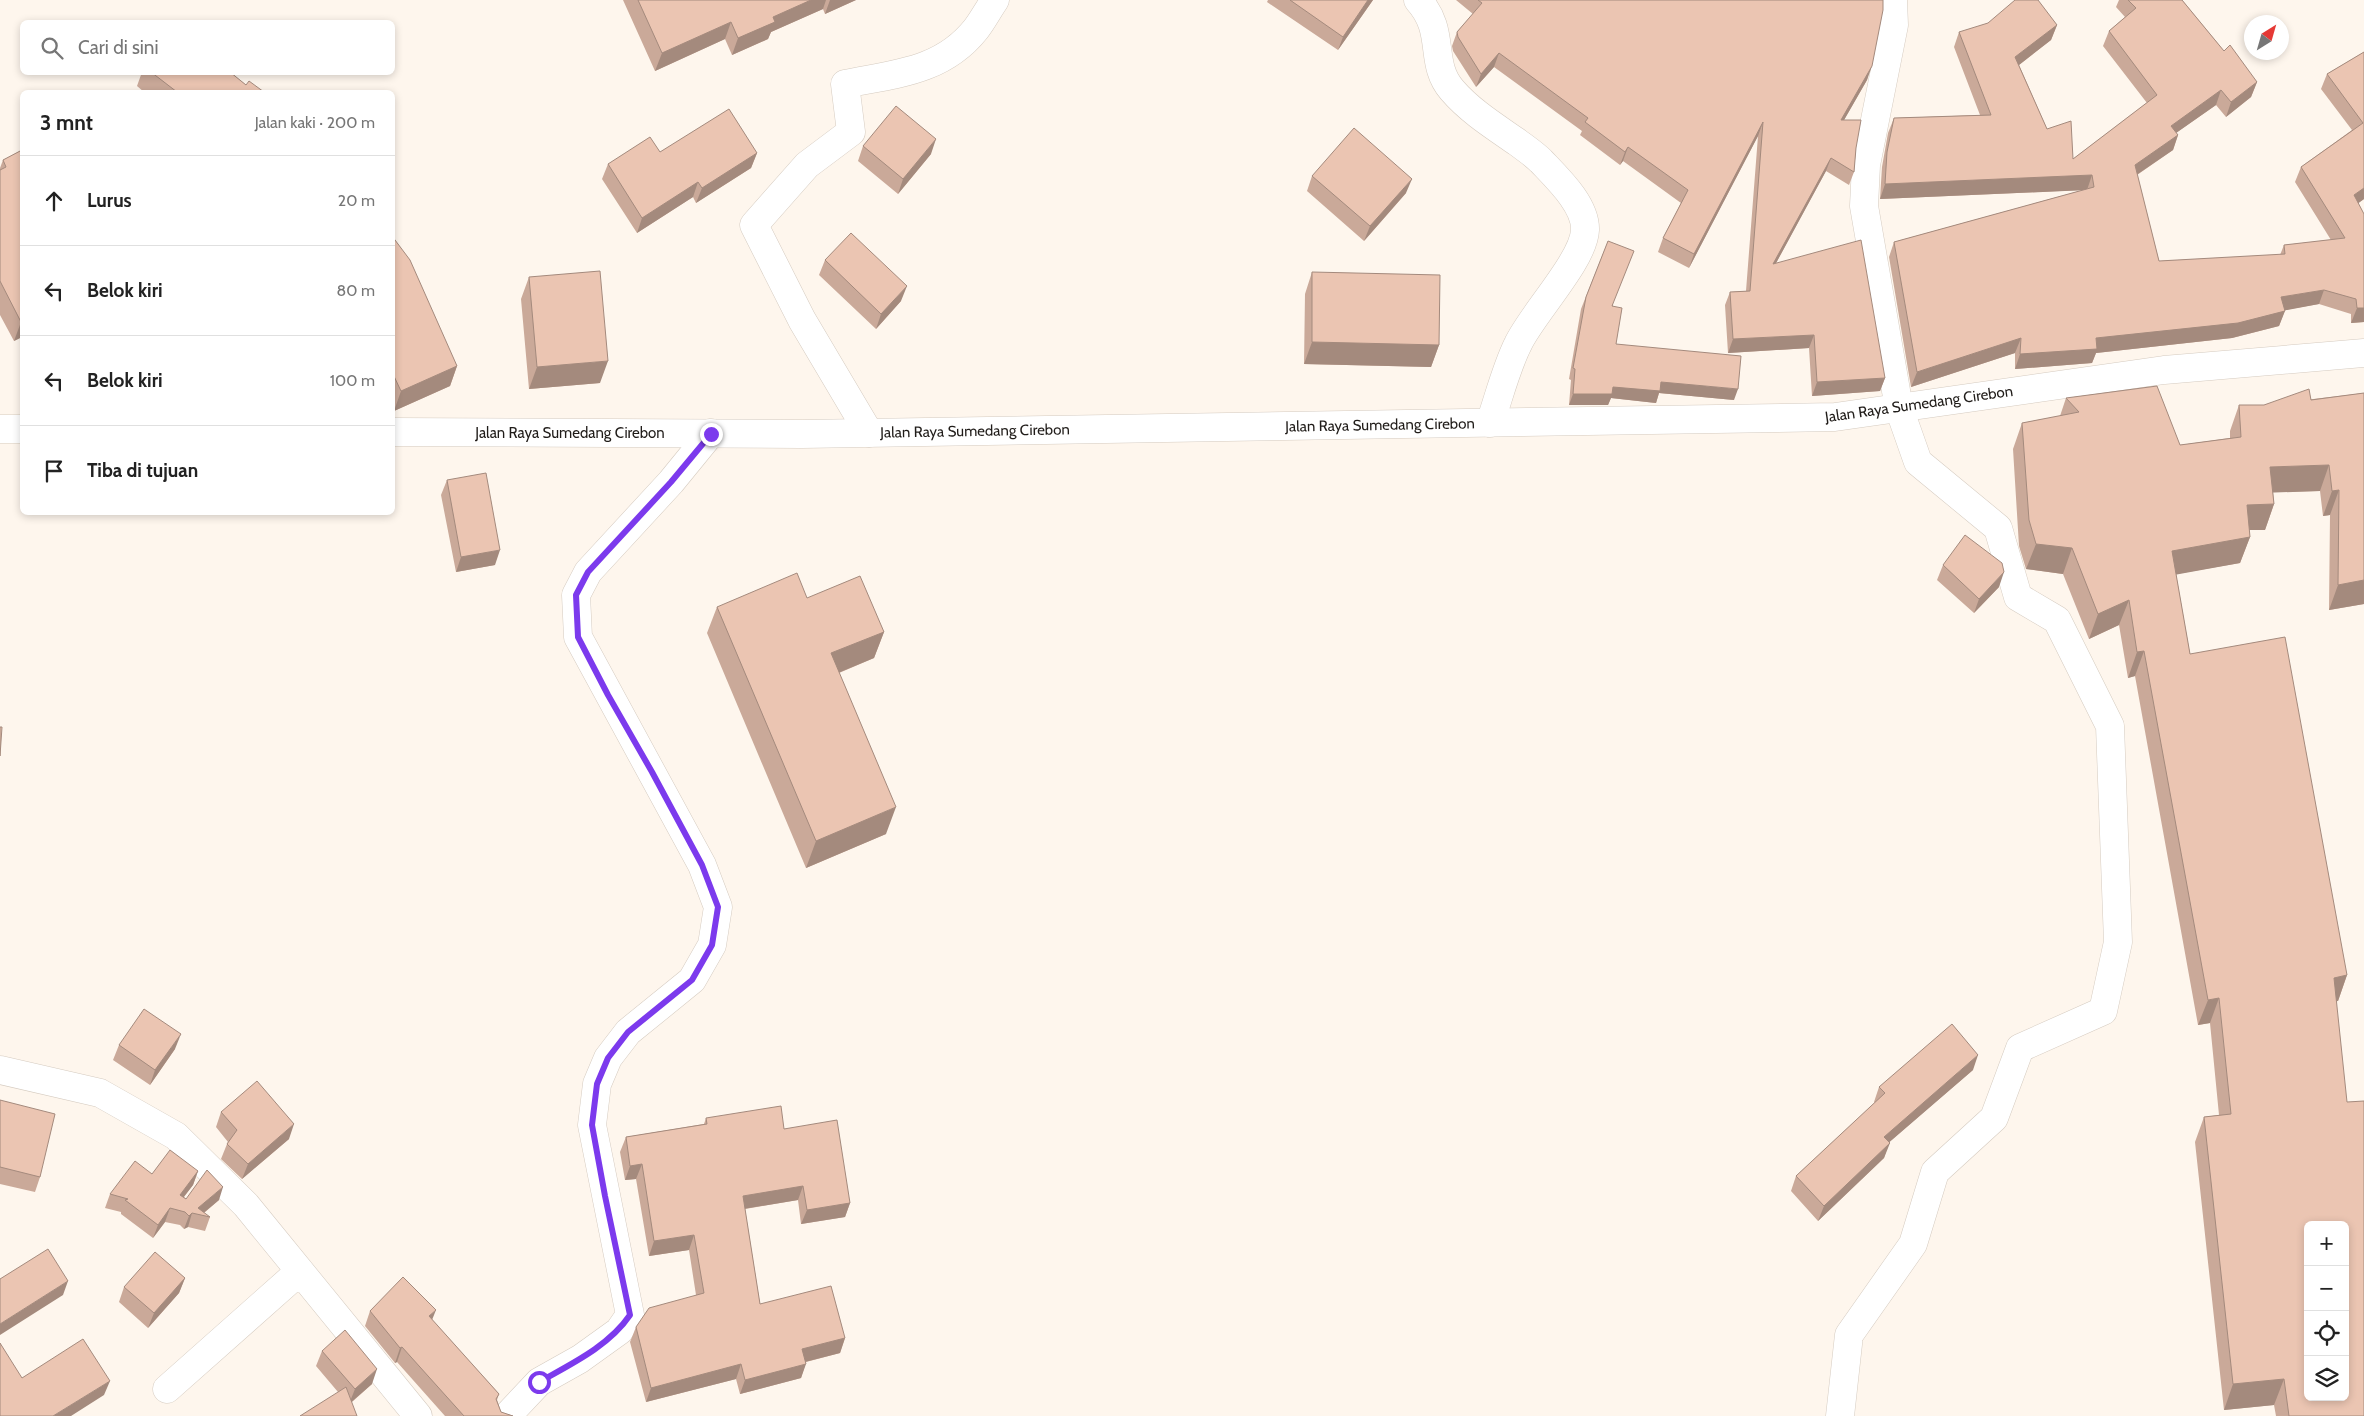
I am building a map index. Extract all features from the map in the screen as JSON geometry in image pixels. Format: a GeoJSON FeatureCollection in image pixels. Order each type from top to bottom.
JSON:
{"type":"FeatureCollection","features":[{"type":"Feature","properties":{"kind":"main road"},"geometry":{"type":"LineString","coordinates":[[869,433],[802,320],[754,225],[807,165],[851,132],[845,84],[912,71],[942,59],[964,42],[976,29],[995,0]]}},
{"type":"Feature","properties":{"kind":"main road"},"geometry":{"type":"LineString","coordinates":[[1418,0],[1431,16],[1436,31],[1440,71],[1450,88],[1466,105],[1540,159],[1582,213],[1585,230],[1581,246],[1574,258],[1518,343],[1490,423]]}},
{"type":"Feature","properties":{"kind":"main road"},"geometry":{"type":"LineString","coordinates":[[1840,1416],[1849,1335],[1913,1244],[1935,1172],[1994,1118],[2020,1048],[2103,1011],[2118,942],[2110,726],[2058,620],[2018,597],[1998,528],[1918,462],[1899,408],[1864,206],[1866,165],[1894,25],[1894,0]]}},
{"type":"Feature","properties":{"kind":"main road","name":"Jalan Raya Sumedang Cirebon"},"geometry":{"type":"LineString","coordinates":[[395,432],[869,433],[1835,417],[2164,370],[2364,353]]}},
{"type":"Feature","properties":{"kind":"main road"},"geometry":{"type":"LineString","coordinates":[[0,429],[20,430]]}},
{"type":"Feature","properties":{"kind":"main road"},"geometry":{"type":"LineString","coordinates":[[507,1416],[539,1382],[580,1359],[619,1331],[630,1315],[592,1125],[597,1084],[608,1058],[628,1032],[692,980],[712,945],[718,907],[702,865],[578,637],[576,603],[576,595],[588,572],[671,482],[711,434]]}},
{"type":"Feature","properties":{"kind":"main road"},"geometry":{"type":"LineString","coordinates":[[0,1070],[100,1093],[176,1136],[246,1205],[418,1416]]}},
{"type":"Feature","properties":{"kind":"main road"},"geometry":{"type":"LineString","coordinates":[[167,1389],[300,1272]]}},
{"type":"Feature","properties":{"kind":"building"},"geometry":{"type":"Polygon","coordinates":[[[638,0],[811,0],[773,17],[775,22],[738,38],[731,22],[662,53],[638,0]]]}},
{"type":"Feature","properties":{"kind":"building"},"geometry":{"type":"Polygon","coordinates":[[[1290,0],[1368,0],[1343,37],[1290,0]]]}},
{"type":"Feature","properties":{"kind":"building"},"geometry":{"type":"Polygon","coordinates":[[[1478,0],[1883,0],[1883,10],[1872,66],[1841,120],[1861,120],[1854,172],[1831,158],[1773,264],[1861,240],[1885,378],[1817,382],[1814,335],[1733,339],[1730,292],[1750,291],[1763,122],[1694,254],[1663,238],[1688,190],[1628,147],[1625,152],[1585,122],[1588,118],[1499,53],[1481,74],[1458,37],[1457,32],[1482,3],[1478,0]]]}},
{"type":"Feature","properties":{"kind":"building"},"geometry":{"type":"Polygon","coordinates":[[[2015,0],[2038,0],[2057,25],[2015,57],[2047,129],[2071,121],[2073,159],[2157,95],[2109,31],[2136,8],[2128,0],[2182,0],[2224,51],[2230,45],[2257,82],[2231,102],[2221,90],[2171,126],[2178,135],[2135,165],[2159,261],[2285,254],[2284,245],[2345,238],[2301,167],[2363,123],[2327,74],[2364,52],[2364,188],[2354,195],[2364,214],[2364,308],[2357,308],[2356,299],[2324,290],[2281,297],[2285,311],[2238,323],[2096,338],[2097,349],[2020,354],[2021,338],[1917,372],[1894,242],[2094,187],[2092,175],[1885,184],[1887,152],[1894,118],[1991,115],[1959,32],[1988,23],[2015,0]]]}},
{"type":"Feature","properties":{"kind":"building"},"geometry":{"type":"Polygon","coordinates":[[[155,75],[234,75],[246,85],[249,81],[261,90],[174,90],[155,75]]]}},
{"type":"Feature","properties":{"kind":"building"},"geometry":{"type":"Polygon","coordinates":[[[896,106],[936,139],[903,179],[863,146],[896,106]]]}},
{"type":"Feature","properties":{"kind":"building"},"geometry":{"type":"Polygon","coordinates":[[[729,109],[757,153],[702,188],[698,182],[642,218],[608,164],[650,137],[660,152],[729,109]]]}},
{"type":"Feature","properties":{"kind":"building"},"geometry":{"type":"Polygon","coordinates":[[[1354,128],[1412,179],[1370,226],[1312,176],[1354,128]]]}},
{"type":"Feature","properties":{"kind":"building"},"geometry":{"type":"Polygon","coordinates":[[[20,151],[20,320],[0,281],[0,170],[6,167],[3,160],[20,151]]]}},
{"type":"Feature","properties":{"kind":"building"},"geometry":{"type":"Polygon","coordinates":[[[851,233],[907,286],[881,314],[825,260],[851,233]]]}},
{"type":"Feature","properties":{"kind":"building"},"geometry":{"type":"Polygon","coordinates":[[[395,240],[410,260],[457,366],[401,391],[395,378],[395,240]]]}},
{"type":"Feature","properties":{"kind":"building"},"geometry":{"type":"Polygon","coordinates":[[[1608,241],[1634,251],[1612,306],[1622,308],[1616,344],[1741,356],[1738,389],[1661,382],[1660,391],[1613,387],[1612,394],[1573,394],[1575,369],[1573,368],[1586,297],[1608,241]]]}},
{"type":"Feature","properties":{"kind":"building"},"geometry":{"type":"Polygon","coordinates":[[[600,271],[608,361],[537,367],[529,277],[600,271]]]}},
{"type":"Feature","properties":{"kind":"building"},"geometry":{"type":"Polygon","coordinates":[[[1312,272],[1440,275],[1439,345],[1312,342],[1312,272]]]}},
{"type":"Feature","properties":{"kind":"building"},"geometry":{"type":"Polygon","coordinates":[[[2157,386],[2180,445],[2241,437],[2239,405],[2264,405],[2309,389],[2311,400],[2364,393],[2364,580],[2338,585],[2339,490],[2332,491],[2329,465],[2270,467],[2274,504],[2247,505],[2250,537],[2172,551],[2190,654],[2285,637],[2347,975],[2334,978],[2347,1102],[2364,1101],[2364,1416],[2289,1416],[2284,1379],[2233,1384],[2204,1117],[2231,1114],[2219,998],[2208,1000],[2144,651],[2137,652],[2129,600],[2098,614],[2072,548],[2036,544],[2029,520],[2022,423],[2079,412],[2066,398],[2157,386]]]}},
{"type":"Feature","properties":{"kind":"building"},"geometry":{"type":"Polygon","coordinates":[[[486,473],[500,550],[461,557],[447,480],[486,473]]]}},
{"type":"Feature","properties":{"kind":"building"},"geometry":{"type":"Polygon","coordinates":[[[1965,535],[2002,563],[2004,572],[1979,599],[1943,565],[1965,535]]]}},
{"type":"Feature","properties":{"kind":"building"},"geometry":{"type":"Polygon","coordinates":[[[797,573],[807,598],[860,576],[884,632],[831,653],[896,807],[816,841],[717,607],[797,573]]]}},
{"type":"Feature","properties":{"kind":"building"},"geometry":{"type":"Polygon","coordinates":[[[0,727],[2,727],[0,756],[0,727]]]}},
{"type":"Feature","properties":{"kind":"building"},"geometry":{"type":"Polygon","coordinates":[[[144,1009],[181,1034],[155,1070],[119,1045],[144,1009]]]}},
{"type":"Feature","properties":{"kind":"building"},"geometry":{"type":"Polygon","coordinates":[[[1952,1024],[1978,1055],[1884,1137],[1890,1143],[1824,1206],[1796,1176],[1885,1093],[1879,1087],[1952,1024]]]}},
{"type":"Feature","properties":{"kind":"building"},"geometry":{"type":"Polygon","coordinates":[[[257,1081],[294,1124],[248,1164],[227,1144],[237,1130],[221,1112],[257,1081]]]}},
{"type":"Feature","properties":{"kind":"building"},"geometry":{"type":"Polygon","coordinates":[[[0,1100],[55,1114],[40,1177],[0,1167],[0,1100]]]}},
{"type":"Feature","properties":{"kind":"building"},"geometry":{"type":"Polygon","coordinates":[[[781,1106],[784,1129],[837,1120],[850,1203],[807,1210],[803,1186],[743,1196],[760,1304],[831,1286],[845,1338],[802,1349],[806,1364],[745,1380],[741,1364],[651,1388],[636,1327],[649,1308],[704,1293],[694,1235],[654,1241],[642,1164],[630,1166],[626,1137],[707,1124],[706,1118],[781,1106]]]}},
{"type":"Feature","properties":{"kind":"building"},"geometry":{"type":"Polygon","coordinates":[[[170,1150],[198,1171],[180,1195],[186,1199],[207,1170],[223,1187],[198,1208],[210,1217],[192,1213],[189,1216],[185,1212],[170,1208],[158,1225],[125,1200],[128,1199],[110,1194],[135,1161],[152,1174],[170,1150]]]}},
{"type":"Feature","properties":{"kind":"building"},"geometry":{"type":"Polygon","coordinates":[[[48,1249],[68,1281],[0,1324],[0,1279],[48,1249]]]}},
{"type":"Feature","properties":{"kind":"building"},"geometry":{"type":"Polygon","coordinates":[[[155,1252],[185,1278],[154,1313],[124,1287],[155,1252]]]}},
{"type":"Feature","properties":{"kind":"building"},"geometry":{"type":"Polygon","coordinates":[[[403,1277],[436,1310],[429,1316],[499,1394],[496,1399],[501,1412],[513,1416],[464,1416],[402,1347],[400,1348],[370,1311],[403,1277]]]}},
{"type":"Feature","properties":{"kind":"building"},"geometry":{"type":"Polygon","coordinates":[[[345,1330],[377,1369],[355,1389],[322,1351],[345,1330]]]}},
{"type":"Feature","properties":{"kind":"building"},"geometry":{"type":"Polygon","coordinates":[[[83,1339],[110,1381],[53,1416],[0,1416],[0,1343],[22,1378],[83,1339]]]}},
{"type":"Feature","properties":{"kind":"building"},"geometry":{"type":"Polygon","coordinates":[[[346,1387],[357,1416],[300,1416],[346,1387]]]}},
{"type":"Feature","properties":{"kind":"route"},"geometry":{"type":"LineString","coordinates":[[539,1382],[580,1359],[619,1331],[630,1315],[592,1125],[597,1084],[608,1058],[628,1032],[692,980],[712,945],[718,907],[702,865],[578,637],[576,595],[588,572],[671,482],[711,434]]}}]}
